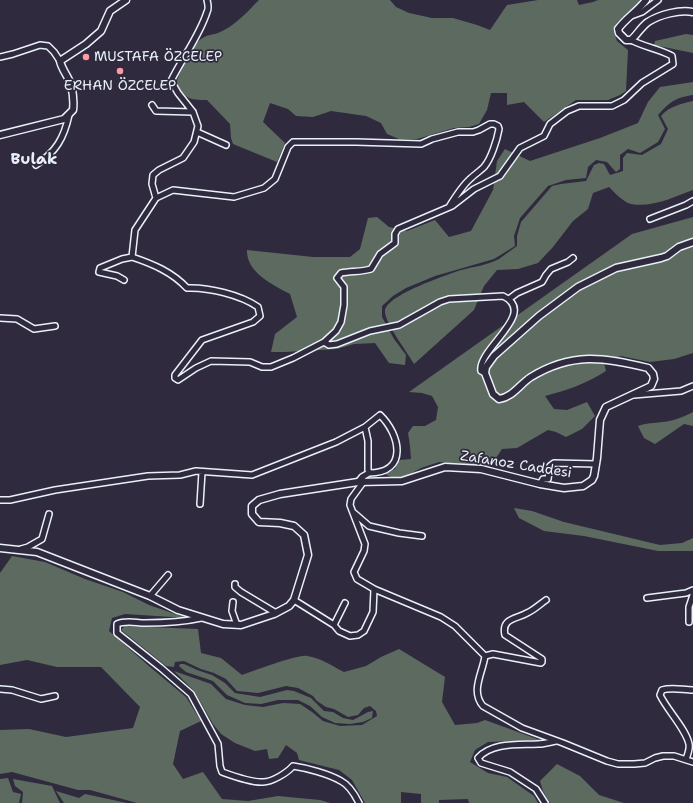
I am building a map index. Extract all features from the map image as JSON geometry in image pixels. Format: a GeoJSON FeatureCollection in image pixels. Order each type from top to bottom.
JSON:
{"type":"FeatureCollection","features":[{"type":"Feature","properties":{"kind":"street"},"geometry":{"type":"LineString","coordinates":[[60,61],[86,44],[100,31],[110,11],[126,0]]}},
{"type":"Feature","properties":{"kind":"street"},"geometry":{"type":"LineString","coordinates":[[156,198],[152,184],[153,175],[159,170],[183,158],[194,142],[197,132],[198,126],[193,112],[178,93],[171,81],[197,35],[208,11],[207,0]]}},
{"type":"Feature","properties":{"kind":"street"},"geometry":{"type":"LineString","coordinates":[[124,280],[117,276],[99,272],[100,268],[122,259],[132,257],[152,263],[178,279],[187,288],[197,288],[222,293],[258,306],[260,316],[253,322],[202,340],[175,375],[175,378],[178,380],[196,368],[211,361],[224,360],[250,362],[262,367],[271,368],[324,342],[336,330],[341,322],[344,305],[344,287],[337,278],[341,273],[351,271],[362,272],[371,269],[380,254],[394,243],[395,234],[398,229],[449,207],[461,200],[474,189],[500,176],[520,148],[544,136],[550,124],[566,111],[579,106],[612,106],[624,100],[642,83],[673,64],[672,56],[642,46],[631,40],[626,40],[620,34],[618,29],[624,21],[639,9],[646,0]]}},
{"type":"Feature","properties":{"kind":"street"},"geometry":{"type":"LineString","coordinates":[[629,17],[642,12],[658,0]]}},
{"type":"Feature","properties":{"kind":"street"},"geometry":{"type":"LineString","coordinates":[[631,40],[648,22],[664,15],[676,12],[693,12]]}},
{"type":"Feature","properties":{"kind":"street"},"geometry":{"type":"LineString","coordinates":[[0,57],[40,45],[48,46],[60,61],[70,84],[74,102],[73,110],[64,120],[0,135]]}},
{"type":"Feature","properties":{"kind":"street"},"geometry":{"type":"LineString","coordinates":[[152,105],[156,111],[193,112]]}},
{"type":"Feature","properties":{"kind":"street"},"geometry":{"type":"LineString","coordinates":[[36,165],[48,157],[59,144],[69,115]]}},
{"type":"Feature","properties":{"kind":"street"},"geometry":{"type":"LineString","coordinates":[[132,257],[135,230],[156,198],[173,190],[234,197],[264,188],[276,179],[288,148],[293,142],[422,144],[432,139],[458,132],[473,132],[480,130],[490,124],[498,126],[499,129],[488,161],[483,168],[469,179],[449,207]]}},
{"type":"Feature","properties":{"kind":"street"},"geometry":{"type":"LineString","coordinates":[[197,132],[226,145]]}},
{"type":"Feature","properties":{"kind":"street"},"geometry":{"type":"LineString","coordinates":[[650,219],[693,201]]}},
{"type":"Feature","properties":{"kind":"street"},"geometry":{"type":"LineString","coordinates":[[486,373],[486,367],[494,356],[539,316],[578,287],[616,268],[667,256],[679,247],[693,242]]}},
{"type":"Feature","properties":{"kind":"street"},"geometry":{"type":"LineString","coordinates":[[510,299],[517,293],[542,282],[552,269],[568,262],[573,258]]}},
{"type":"Feature","properties":{"kind":"street"},"geometry":{"type":"LineString","coordinates":[[324,342],[329,345],[337,344],[370,331],[399,325],[440,302],[449,299],[500,295],[510,299],[514,306],[514,313],[484,359],[481,369],[482,372],[486,373]]}},
{"type":"Feature","properties":{"kind":"street"},"geometry":{"type":"LineString","coordinates":[[0,318],[17,319],[34,329],[55,326]]}},
{"type":"Feature","properties":{"kind":"street","name":"Zafanoz Caddesi"},"geometry":{"type":"LineString","coordinates":[[294,600],[308,555],[304,535],[294,526],[280,523],[259,522],[252,514],[252,506],[259,500],[280,494],[361,481],[402,481],[444,467],[481,469],[540,484],[564,488],[583,486],[592,480],[594,476],[600,420],[604,410],[606,407],[651,386],[654,379],[653,374],[648,368],[623,361],[590,358],[562,363],[532,377],[508,396],[499,399],[493,394],[486,373]]}},
{"type":"Feature","properties":{"kind":"street"},"geometry":{"type":"LineString","coordinates":[[634,395],[681,391],[693,386]]}},
{"type":"Feature","properties":{"kind":"street"},"geometry":{"type":"LineString","coordinates":[[0,500],[10,500],[54,490],[148,476],[180,475],[196,471],[252,475],[336,442],[365,427],[380,415],[391,430],[396,446],[397,456],[394,464],[388,469],[379,473],[369,473],[362,477],[351,498],[350,505],[365,544],[364,551],[354,572],[357,579],[374,590],[441,617],[455,626],[485,656]]}},
{"type":"Feature","properties":{"kind":"street"},"geometry":{"type":"LineString","coordinates":[[365,427],[368,441],[369,473]]}},
{"type":"Feature","properties":{"kind":"street"},"geometry":{"type":"LineString","coordinates":[[540,484],[543,479],[548,479],[550,466],[554,463],[596,464]]}},
{"type":"Feature","properties":{"kind":"street"},"geometry":{"type":"LineString","coordinates":[[200,504],[202,472]]}},
{"type":"Feature","properties":{"kind":"street"},"geometry":{"type":"LineString","coordinates":[[353,512],[369,526],[399,533],[422,536]]}},
{"type":"Feature","properties":{"kind":"street"},"geometry":{"type":"LineString","coordinates":[[18,550],[28,547],[42,539],[49,514]]}},
{"type":"Feature","properties":{"kind":"street"},"geometry":{"type":"LineString","coordinates":[[0,548],[37,552],[150,596],[178,610],[223,624],[240,625],[276,613],[289,606],[294,600],[334,625],[339,631],[350,636],[358,635],[364,631],[373,612],[374,590]]}},
{"type":"Feature","properties":{"kind":"street"},"geometry":{"type":"LineString","coordinates":[[150,596],[168,576]]}},
{"type":"Feature","properties":{"kind":"street"},"geometry":{"type":"LineString","coordinates":[[235,584],[235,587],[241,592],[276,613]]}},
{"type":"Feature","properties":{"kind":"street"},"geometry":{"type":"LineString","coordinates":[[647,598],[686,593],[693,590]]}},
{"type":"Feature","properties":{"kind":"street"},"geometry":{"type":"LineString","coordinates":[[689,622],[689,607],[693,595]]}},
{"type":"Feature","properties":{"kind":"street"},"geometry":{"type":"LineString","coordinates":[[485,656],[493,654],[540,663],[542,662],[542,659],[505,635],[504,629],[505,625],[510,619],[528,613],[546,600]]}},
{"type":"Feature","properties":{"kind":"street"},"geometry":{"type":"LineString","coordinates":[[233,602],[232,611],[237,625]]}},
{"type":"Feature","properties":{"kind":"street"},"geometry":{"type":"LineString","coordinates":[[334,625],[345,604]]}},
{"type":"Feature","properties":{"kind":"street"},"geometry":{"type":"LineString","coordinates":[[201,618],[173,622],[144,623],[123,621],[118,624],[118,633],[191,694],[218,744],[222,772],[234,777],[263,783],[278,777],[293,766],[306,768],[342,781],[350,789],[359,803]]}},
{"type":"Feature","properties":{"kind":"street"},"geometry":{"type":"LineString","coordinates":[[485,656],[477,681],[480,702],[483,706],[522,728],[618,764],[645,763],[663,756],[674,756],[693,762]]}},
{"type":"Feature","properties":{"kind":"street"},"geometry":{"type":"LineString","coordinates":[[686,759],[689,752],[689,744],[686,735],[660,696],[662,690],[668,688],[693,690]]}},
{"type":"Feature","properties":{"kind":"street"},"geometry":{"type":"LineString","coordinates":[[0,689],[12,690],[41,699],[55,696]]}},
{"type":"Feature","properties":{"kind":"street"},"geometry":{"type":"LineString","coordinates":[[545,803],[536,789],[510,772],[481,763],[478,758],[481,754],[504,745],[540,744],[556,741]]}},
{"type":"Feature","properties":{"kind":"green space"},"geometry":{"type":"Polygon","coordinates":[[[259,0],[390,0],[396,7],[409,13],[432,18],[453,18],[490,30],[507,5],[538,0],[577,0],[579,5],[598,0],[640,0],[633,10],[618,21],[613,29],[617,41],[628,50],[626,91],[620,95],[608,100],[576,100],[544,122],[524,102],[507,105],[507,93],[491,93],[487,110],[479,124],[469,127],[454,128],[417,139],[399,139],[387,134],[381,123],[366,116],[331,111],[313,117],[296,116],[288,109],[270,103],[263,122],[285,143],[277,162],[233,144],[230,124],[207,100],[188,98],[176,84],[186,60],[197,43],[205,37],[218,33],[229,27],[240,19],[259,0]]]}},
{"type":"Feature","properties":{"kind":"green space"},"geometry":{"type":"Polygon","coordinates":[[[686,34],[693,35],[693,53],[654,45],[655,41],[686,34]]]}},
{"type":"Feature","properties":{"kind":"green space"},"geometry":{"type":"Polygon","coordinates":[[[693,82],[693,95],[673,101],[658,115],[665,129],[658,142],[640,153],[628,149],[620,155],[620,169],[616,172],[607,162],[596,160],[588,167],[586,178],[566,180],[548,186],[520,218],[514,236],[515,246],[494,259],[435,276],[406,288],[393,296],[382,306],[382,317],[394,339],[406,355],[405,365],[389,363],[375,343],[354,344],[337,349],[271,352],[275,334],[297,317],[290,294],[269,282],[256,271],[248,258],[247,250],[313,257],[350,257],[360,249],[368,218],[377,217],[389,227],[407,231],[435,220],[449,237],[471,231],[493,190],[497,161],[505,149],[530,161],[600,138],[638,123],[648,102],[660,87],[693,82]]]}},
{"type":"Feature","properties":{"kind":"green space"},"geometry":{"type":"Polygon","coordinates":[[[693,101],[693,190],[663,201],[639,205],[631,204],[625,201],[609,187],[593,193],[588,209],[573,221],[553,247],[538,263],[518,269],[497,270],[484,286],[474,310],[414,364],[388,322],[385,311],[388,305],[406,292],[418,286],[461,270],[499,259],[517,246],[517,236],[521,222],[552,186],[586,181],[594,165],[599,163],[604,164],[610,175],[623,171],[623,158],[627,153],[642,155],[661,144],[668,129],[661,116],[664,113],[680,104],[693,101]]]}},
{"type":"Feature","properties":{"kind":"green space"},"geometry":{"type":"Polygon","coordinates":[[[693,217],[693,353],[674,359],[650,362],[621,356],[604,363],[606,371],[591,380],[569,389],[545,396],[554,409],[567,410],[587,402],[595,416],[582,429],[566,437],[548,430],[517,448],[502,449],[490,467],[439,462],[421,468],[405,477],[393,478],[385,474],[395,469],[400,460],[411,459],[408,433],[413,426],[425,426],[436,420],[438,407],[432,396],[422,393],[409,392],[632,234],[693,217]]]}},
{"type":"Feature","properties":{"kind":"green space"},"geometry":{"type":"Polygon","coordinates":[[[693,412],[693,426],[684,424],[655,444],[644,438],[638,426],[671,421],[693,412]]]}},
{"type":"Feature","properties":{"kind":"green space"},"geometry":{"type":"Polygon","coordinates":[[[514,508],[532,511],[564,522],[660,545],[682,543],[693,538],[693,551],[658,551],[584,536],[544,531],[519,518],[514,508]]]}},
{"type":"Feature","properties":{"kind":"green space"},"geometry":{"type":"Polygon","coordinates":[[[12,556],[45,562],[85,579],[123,592],[149,605],[187,618],[125,614],[112,618],[109,631],[186,697],[201,721],[180,731],[173,764],[183,779],[203,772],[222,799],[248,801],[278,796],[320,800],[330,803],[137,803],[90,790],[78,790],[12,772],[0,774],[0,730],[29,729],[66,737],[133,728],[140,707],[101,667],[57,667],[27,660],[0,665],[0,573],[12,556]]]}},
{"type":"Feature","properties":{"kind":"green space"},"geometry":{"type":"Polygon","coordinates":[[[125,626],[198,629],[201,653],[221,658],[242,675],[302,656],[317,658],[344,672],[366,666],[399,649],[445,677],[442,702],[455,725],[477,723],[485,720],[540,740],[488,742],[475,750],[470,762],[488,773],[507,777],[534,796],[538,803],[469,803],[468,799],[439,800],[439,803],[421,803],[421,794],[401,792],[401,803],[365,803],[352,780],[339,770],[299,760],[297,753],[286,745],[278,758],[269,759],[267,749],[255,751],[235,743],[221,734],[213,724],[194,691],[174,671],[211,684],[226,699],[245,705],[263,707],[283,703],[300,704],[323,721],[340,726],[362,725],[377,716],[376,711],[370,706],[364,708],[358,715],[348,717],[334,709],[326,707],[317,701],[313,696],[298,688],[286,686],[258,693],[237,691],[226,679],[184,661],[175,662],[174,667],[166,666],[121,630],[125,626]]]}},
{"type":"Feature","properties":{"kind":"green space"},"geometry":{"type":"Polygon","coordinates":[[[180,664],[184,664],[212,675],[225,683],[235,693],[260,697],[287,690],[294,691],[311,698],[324,711],[333,712],[343,718],[353,720],[373,711],[372,718],[363,722],[350,724],[335,723],[322,717],[310,706],[298,700],[278,700],[261,704],[245,703],[227,695],[213,681],[186,672],[179,666],[180,664]]]}},
{"type":"Feature","properties":{"kind":"green space"},"geometry":{"type":"Polygon","coordinates":[[[557,764],[580,776],[599,795],[624,803],[550,803],[543,791],[540,781],[557,764]]]}},
{"type":"Feature","properties":{"kind":"green space"},"geometry":{"type":"Polygon","coordinates":[[[8,778],[13,792],[21,794],[19,803],[0,803],[0,779],[8,778]]]}},
{"type":"Feature","properties":{"kind":"green space"},"geometry":{"type":"Polygon","coordinates":[[[13,779],[52,786],[60,803],[22,803],[23,792],[15,786],[13,779]]]}},
{"type":"Feature","properties":{"kind":"green space"},"geometry":{"type":"Polygon","coordinates":[[[56,791],[79,798],[85,794],[127,803],[64,803],[56,791]]]}},
{"type":"Feature","properties":{"kind":"place","name":"MUSTAFA ÖZCELEP"},"geometry":{"type":"Point","coordinates":[86,57]}},
{"type":"Feature","properties":{"kind":"place","name":"ERHAN ÖZCELEP"},"geometry":{"type":"Point","coordinates":[120,71]}},
{"type":"Feature","properties":{"kind":"district","name":"Bulak"},"geometry":{"type":"Point","coordinates":[34,160]}}]}
